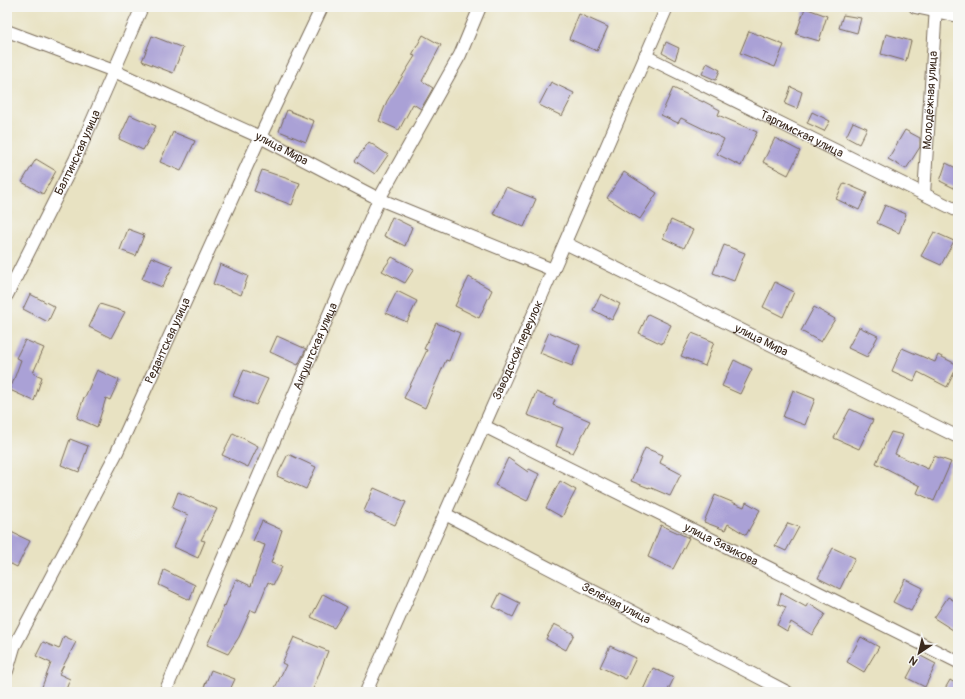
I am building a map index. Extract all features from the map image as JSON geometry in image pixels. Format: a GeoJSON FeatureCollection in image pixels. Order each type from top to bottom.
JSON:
{"type":"FeatureCollection","features":[{"type":"Feature","properties":{"kind":"street","name":"Балтинская улица"},"geometry":{"type":"LineString","coordinates":[[7,295],[75,160],[142,7]]}},
{"type":"Feature","properties":{"kind":"street","name":"Редантская улица"},"geometry":{"type":"LineString","coordinates":[[7,671],[14,647],[117,452],[260,137],[322,7]]}},
{"type":"Feature","properties":{"kind":"street","name":"Ангуштская улица"},"geometry":{"type":"LineString","coordinates":[[165,692],[379,199],[460,55],[480,7]]}},
{"type":"Feature","properties":{"kind":"street","name":"Заводской переулок"},"geometry":{"type":"LineString","coordinates":[[366,692],[554,270],[666,7]]}},
{"type":"Feature","properties":{"kind":"street"},"geometry":{"type":"LineString","coordinates":[[915,7],[936,9],[958,16]]}},
{"type":"Feature","properties":{"kind":"street","name":"Молодёжная улица"},"geometry":{"type":"LineString","coordinates":[[924,194],[936,9]]}},
{"type":"Feature","properties":{"kind":"street","name":"улица Мира"},"geometry":{"type":"LineString","coordinates":[[7,31],[114,71],[260,137],[379,199],[554,270]]}},
{"type":"Feature","properties":{"kind":"street","name":"Таргимская улица"},"geometry":{"type":"LineString","coordinates":[[645,56],[958,211]]}},
{"type":"Feature","properties":{"kind":"street","name":"улица Мира"},"geometry":{"type":"LineString","coordinates":[[565,243],[958,437]]}},
{"type":"Feature","properties":{"kind":"street","name":"улица Зязикова"},"geometry":{"type":"LineString","coordinates":[[484,426],[958,662]]}},
{"type":"Feature","properties":{"kind":"street","name":"Зелёная улица"},"geometry":{"type":"LineString","coordinates":[[445,514],[787,692]]}},
{"type":"Feature","properties":{"kind":"building"},"geometry":{"type":"Polygon","coordinates":[[[805,8],[827,16],[819,41],[796,34],[805,8]]]}},
{"type":"Feature","properties":{"kind":"building"},"geometry":{"type":"Polygon","coordinates":[[[579,14],[608,27],[597,51],[569,39],[579,14]]]}},
{"type":"Feature","properties":{"kind":"building"},"geometry":{"type":"Polygon","coordinates":[[[843,15],[861,18],[857,33],[839,28],[843,15]]]}},
{"type":"Feature","properties":{"kind":"building"},"geometry":{"type":"Polygon","coordinates":[[[749,31],[784,45],[775,67],[740,53],[749,31]]]}},
{"type":"Feature","properties":{"kind":"building"},"geometry":{"type":"Polygon","coordinates":[[[886,34],[911,41],[906,61],[881,54],[886,34]]]}},
{"type":"Feature","properties":{"kind":"building"},"geometry":{"type":"Polygon","coordinates":[[[423,35],[441,45],[422,81],[433,88],[421,109],[413,104],[399,130],[379,121],[387,101],[415,56],[412,55],[423,35]]]}},
{"type":"Feature","properties":{"kind":"building"},"geometry":{"type":"Polygon","coordinates":[[[152,36],[183,48],[173,73],[142,61],[152,36]]]}},
{"type":"Feature","properties":{"kind":"building"},"geometry":{"type":"Polygon","coordinates":[[[666,42],[679,48],[675,60],[662,53],[666,42]]]}},
{"type":"Feature","properties":{"kind":"building"},"geometry":{"type":"Polygon","coordinates":[[[707,63],[720,70],[716,80],[702,74],[707,63]]]}},
{"type":"Feature","properties":{"kind":"building"},"geometry":{"type":"Polygon","coordinates":[[[551,82],[574,93],[562,116],[539,105],[551,82]]]}},
{"type":"Feature","properties":{"kind":"building"},"geometry":{"type":"Polygon","coordinates":[[[791,87],[802,92],[797,109],[785,104],[791,87]]]}},
{"type":"Feature","properties":{"kind":"building"},"geometry":{"type":"Polygon","coordinates":[[[673,88],[720,110],[718,115],[757,132],[741,166],[717,154],[724,139],[681,118],[678,123],[661,115],[673,88]]]}},
{"type":"Feature","properties":{"kind":"building"},"geometry":{"type":"Polygon","coordinates":[[[287,110],[314,121],[306,142],[279,131],[287,110]]]}},
{"type":"Feature","properties":{"kind":"building"},"geometry":{"type":"Polygon","coordinates":[[[812,112],[830,121],[824,131],[807,123],[812,112]]]}},
{"type":"Feature","properties":{"kind":"building"},"geometry":{"type":"Polygon","coordinates":[[[130,115],[156,126],[143,150],[119,139],[130,115]]]}},
{"type":"Feature","properties":{"kind":"building"},"geometry":{"type":"Polygon","coordinates":[[[853,122],[867,128],[859,144],[846,137],[853,122]]]}},
{"type":"Feature","properties":{"kind":"building"},"geometry":{"type":"Polygon","coordinates":[[[905,130],[920,138],[920,147],[906,169],[888,159],[905,130]]]}},
{"type":"Feature","properties":{"kind":"building"},"geometry":{"type":"Polygon","coordinates":[[[173,132],[195,141],[181,171],[160,162],[173,132]]]}},
{"type":"Feature","properties":{"kind":"building"},"geometry":{"type":"Polygon","coordinates":[[[775,138],[800,151],[788,175],[763,162],[775,138]]]}},
{"type":"Feature","properties":{"kind":"building"},"geometry":{"type":"Polygon","coordinates":[[[369,142],[388,155],[375,174],[355,161],[369,142]]]}},
{"type":"Feature","properties":{"kind":"building"},"geometry":{"type":"Polygon","coordinates":[[[36,159],[56,171],[43,194],[22,182],[36,159]]]}},
{"type":"Feature","properties":{"kind":"building"},"geometry":{"type":"Polygon","coordinates":[[[946,163],[958,169],[958,190],[940,181],[946,163]]]}},
{"type":"Feature","properties":{"kind":"building"},"geometry":{"type":"Polygon","coordinates":[[[262,170],[300,183],[292,205],[254,191],[262,170]]]}},
{"type":"Feature","properties":{"kind":"building"},"geometry":{"type":"Polygon","coordinates":[[[624,172],[657,193],[640,219],[607,198],[624,172]]]}},
{"type":"Feature","properties":{"kind":"building"},"geometry":{"type":"Polygon","coordinates":[[[844,183],[867,193],[859,210],[836,199],[844,183]]]}},
{"type":"Feature","properties":{"kind":"building"},"geometry":{"type":"Polygon","coordinates":[[[506,187],[536,199],[524,227],[493,214],[506,187]]]}},
{"type":"Feature","properties":{"kind":"building"},"geometry":{"type":"Polygon","coordinates":[[[885,205],[906,214],[899,233],[877,223],[885,205]]]}},
{"type":"Feature","properties":{"kind":"building"},"geometry":{"type":"Polygon","coordinates":[[[392,217],[412,227],[405,246],[384,236],[392,217]]]}},
{"type":"Feature","properties":{"kind":"building"},"geometry":{"type":"Polygon","coordinates":[[[671,220],[693,230],[684,248],[663,238],[671,220]]]}},
{"type":"Feature","properties":{"kind":"building"},"geometry":{"type":"Polygon","coordinates":[[[128,229],[144,235],[136,256],[120,250],[128,229]]]}},
{"type":"Feature","properties":{"kind":"building"},"geometry":{"type":"Polygon","coordinates":[[[934,232],[954,241],[941,265],[921,256],[934,232]]]}},
{"type":"Feature","properties":{"kind":"building"},"geometry":{"type":"Polygon","coordinates":[[[724,245],[745,253],[734,281],[713,273],[724,245]]]}},
{"type":"Feature","properties":{"kind":"building"},"geometry":{"type":"Polygon","coordinates":[[[151,257],[173,266],[162,287],[142,279],[151,257]]]}},
{"type":"Feature","properties":{"kind":"building"},"geometry":{"type":"Polygon","coordinates":[[[392,257],[414,269],[405,283],[382,271],[392,257]]]}},
{"type":"Feature","properties":{"kind":"building"},"geometry":{"type":"Polygon","coordinates":[[[220,264],[248,276],[241,295],[213,284],[220,264]]]}},
{"type":"Feature","properties":{"kind":"building"},"geometry":{"type":"Polygon","coordinates":[[[469,277],[492,290],[479,318],[455,306],[469,277]]]}},
{"type":"Feature","properties":{"kind":"building"},"geometry":{"type":"Polygon","coordinates":[[[775,282],[794,292],[783,317],[763,307],[775,282]]]}},
{"type":"Feature","properties":{"kind":"building"},"geometry":{"type":"Polygon","coordinates":[[[397,291],[417,301],[407,322],[386,313],[397,291]]]}},
{"type":"Feature","properties":{"kind":"building"},"geometry":{"type":"Polygon","coordinates":[[[30,294],[55,307],[48,322],[23,309],[30,294]]]}},
{"type":"Feature","properties":{"kind":"building"},"geometry":{"type":"Polygon","coordinates":[[[601,294],[620,304],[612,320],[593,310],[601,294]]]}},
{"type":"Feature","properties":{"kind":"building"},"geometry":{"type":"Polygon","coordinates":[[[100,304],[125,312],[111,338],[89,327],[100,304]]]}},
{"type":"Feature","properties":{"kind":"building"},"geometry":{"type":"Polygon","coordinates":[[[814,307],[835,319],[821,342],[801,331],[814,307]]]}},
{"type":"Feature","properties":{"kind":"building"},"geometry":{"type":"Polygon","coordinates":[[[648,314],[671,325],[662,344],[639,333],[648,314]]]}},
{"type":"Feature","properties":{"kind":"building"},"geometry":{"type":"Polygon","coordinates":[[[436,323],[460,333],[449,361],[446,360],[425,408],[404,398],[427,350],[424,349],[436,323]]]}},
{"type":"Feature","properties":{"kind":"building"},"geometry":{"type":"Polygon","coordinates":[[[859,327],[878,336],[867,357],[848,348],[859,327]]]}},
{"type":"Feature","properties":{"kind":"building"},"geometry":{"type":"Polygon","coordinates":[[[549,332],[580,345],[572,366],[540,353],[549,332]]]}},
{"type":"Feature","properties":{"kind":"building"},"geometry":{"type":"Polygon","coordinates":[[[692,333],[714,342],[705,366],[681,356],[692,333]]]}},
{"type":"Feature","properties":{"kind":"building"},"geometry":{"type":"Polygon","coordinates":[[[277,336],[306,349],[298,365],[270,352],[277,336]]]}},
{"type":"Feature","properties":{"kind":"building"},"geometry":{"type":"Polygon","coordinates":[[[25,340],[44,348],[33,373],[42,377],[34,401],[10,390],[21,360],[16,358],[25,340]]]}},
{"type":"Feature","properties":{"kind":"building"},"geometry":{"type":"Polygon","coordinates":[[[902,348],[935,362],[938,355],[958,365],[947,387],[918,372],[914,381],[892,371],[902,348]]]}},
{"type":"Feature","properties":{"kind":"building"},"geometry":{"type":"Polygon","coordinates":[[[734,360],[752,369],[740,394],[722,386],[734,360]]]}},
{"type":"Feature","properties":{"kind":"building"},"geometry":{"type":"Polygon","coordinates":[[[97,370],[119,380],[110,400],[106,398],[97,427],[77,418],[84,397],[97,370]]]}},
{"type":"Feature","properties":{"kind":"building"},"geometry":{"type":"Polygon","coordinates":[[[244,370],[268,379],[256,405],[233,396],[244,370]]]}},
{"type":"Feature","properties":{"kind":"building"},"geometry":{"type":"Polygon","coordinates":[[[793,390],[815,399],[805,425],[783,417],[793,390]]]}},
{"type":"Feature","properties":{"kind":"building"},"geometry":{"type":"Polygon","coordinates":[[[536,392],[555,400],[553,405],[590,421],[573,453],[556,446],[563,428],[527,415],[536,392]]]}},
{"type":"Feature","properties":{"kind":"building"},"geometry":{"type":"Polygon","coordinates":[[[850,409],[873,420],[859,449],[834,438],[850,409]]]}},
{"type":"Feature","properties":{"kind":"building"},"geometry":{"type":"Polygon","coordinates":[[[891,432],[903,435],[895,454],[928,469],[934,456],[951,462],[934,501],[917,493],[920,486],[876,463],[891,432]]]}},
{"type":"Feature","properties":{"kind":"building"},"geometry":{"type":"Polygon","coordinates":[[[233,433],[258,446],[248,467],[222,455],[233,433]]]}},
{"type":"Feature","properties":{"kind":"building"},"geometry":{"type":"Polygon","coordinates":[[[70,439],[88,446],[79,472],[61,465],[70,439]]]}},
{"type":"Feature","properties":{"kind":"building"},"geometry":{"type":"Polygon","coordinates":[[[645,448],[663,455],[660,463],[681,474],[670,496],[631,481],[645,448]]]}},
{"type":"Feature","properties":{"kind":"building"},"geometry":{"type":"Polygon","coordinates":[[[288,454],[316,467],[306,489],[277,476],[288,454]]]}},
{"type":"Feature","properties":{"kind":"building"},"geometry":{"type":"Polygon","coordinates":[[[508,458],[528,472],[529,469],[539,474],[527,501],[495,485],[508,458]]]}},
{"type":"Feature","properties":{"kind":"building"},"geometry":{"type":"Polygon","coordinates":[[[560,481],[576,490],[562,517],[546,508],[560,481]]]}},
{"type":"Feature","properties":{"kind":"building"},"geometry":{"type":"Polygon","coordinates":[[[374,488],[406,502],[395,525],[364,511],[374,488]]]}},
{"type":"Feature","properties":{"kind":"building"},"geometry":{"type":"Polygon","coordinates":[[[178,492],[217,509],[201,540],[205,541],[198,558],[174,547],[188,515],[172,508],[178,492]]]}},
{"type":"Feature","properties":{"kind":"building"},"geometry":{"type":"Polygon","coordinates":[[[715,495],[744,507],[746,502],[760,510],[746,535],[728,524],[725,530],[704,522],[715,495]]]}},
{"type":"Feature","properties":{"kind":"building"},"geometry":{"type":"Polygon","coordinates":[[[262,521],[282,530],[271,563],[282,567],[273,585],[268,582],[256,612],[251,610],[239,637],[228,654],[207,645],[236,579],[251,586],[265,545],[253,541],[262,521]]]}},
{"type":"Feature","properties":{"kind":"building"},"geometry":{"type":"Polygon","coordinates":[[[788,523],[799,527],[786,551],[775,546],[788,523]]]}},
{"type":"Feature","properties":{"kind":"building"},"geometry":{"type":"Polygon","coordinates":[[[661,525],[689,538],[673,569],[648,557],[661,525]]]}},
{"type":"Feature","properties":{"kind":"building"},"geometry":{"type":"Polygon","coordinates":[[[7,530],[30,541],[17,567],[7,562],[7,530]]]}},
{"type":"Feature","properties":{"kind":"building"},"geometry":{"type":"Polygon","coordinates":[[[833,548],[855,558],[840,589],[818,578],[833,548]]]}},
{"type":"Feature","properties":{"kind":"building"},"geometry":{"type":"Polygon","coordinates":[[[164,570],[195,585],[190,600],[159,585],[164,570]]]}},
{"type":"Feature","properties":{"kind":"building"},"geometry":{"type":"Polygon","coordinates":[[[905,579],[923,588],[911,611],[893,602],[905,579]]]}},
{"type":"Feature","properties":{"kind":"building"},"geometry":{"type":"Polygon","coordinates":[[[500,593],[520,603],[513,617],[493,607],[500,593]]]}},
{"type":"Feature","properties":{"kind":"building"},"geometry":{"type":"Polygon","coordinates":[[[781,593],[806,607],[808,603],[825,614],[812,635],[791,622],[787,631],[777,625],[786,607],[778,604],[781,593]]]}},
{"type":"Feature","properties":{"kind":"building"},"geometry":{"type":"Polygon","coordinates":[[[323,594],[347,607],[334,628],[311,617],[323,594]]]}},
{"type":"Feature","properties":{"kind":"building"},"geometry":{"type":"Polygon","coordinates":[[[948,597],[958,603],[958,623],[953,630],[934,618],[948,597]]]}},
{"type":"Feature","properties":{"kind":"building"},"geometry":{"type":"Polygon","coordinates":[[[554,624],[574,634],[566,650],[546,639],[554,624]]]}},
{"type":"Feature","properties":{"kind":"building"},"geometry":{"type":"Polygon","coordinates":[[[64,636],[76,642],[59,674],[70,679],[65,692],[40,692],[51,663],[36,656],[43,642],[59,649],[64,636]]]}},
{"type":"Feature","properties":{"kind":"building"},"geometry":{"type":"Polygon","coordinates":[[[294,637],[328,651],[312,692],[273,692],[286,665],[282,663],[294,637]]]}},
{"type":"Feature","properties":{"kind":"building"},"geometry":{"type":"Polygon","coordinates":[[[861,637],[879,647],[864,672],[847,662],[861,637]]]}},
{"type":"Feature","properties":{"kind":"building"},"geometry":{"type":"Polygon","coordinates":[[[610,646],[636,658],[626,679],[600,667],[610,646]]]}},
{"type":"Feature","properties":{"kind":"building"},"geometry":{"type":"Polygon","coordinates":[[[919,655],[936,664],[925,687],[907,678],[919,655]]]}},
{"type":"Feature","properties":{"kind":"building"},"geometry":{"type":"Polygon","coordinates":[[[653,668],[674,678],[667,692],[642,692],[653,668]]]}},
{"type":"Feature","properties":{"kind":"building"},"geometry":{"type":"Polygon","coordinates":[[[211,670],[235,679],[229,692],[202,692],[211,670]]]}},
{"type":"Feature","properties":{"kind":"building"},"geometry":{"type":"Polygon","coordinates":[[[950,680],[958,685],[958,692],[943,692],[950,680]]]}}]}
